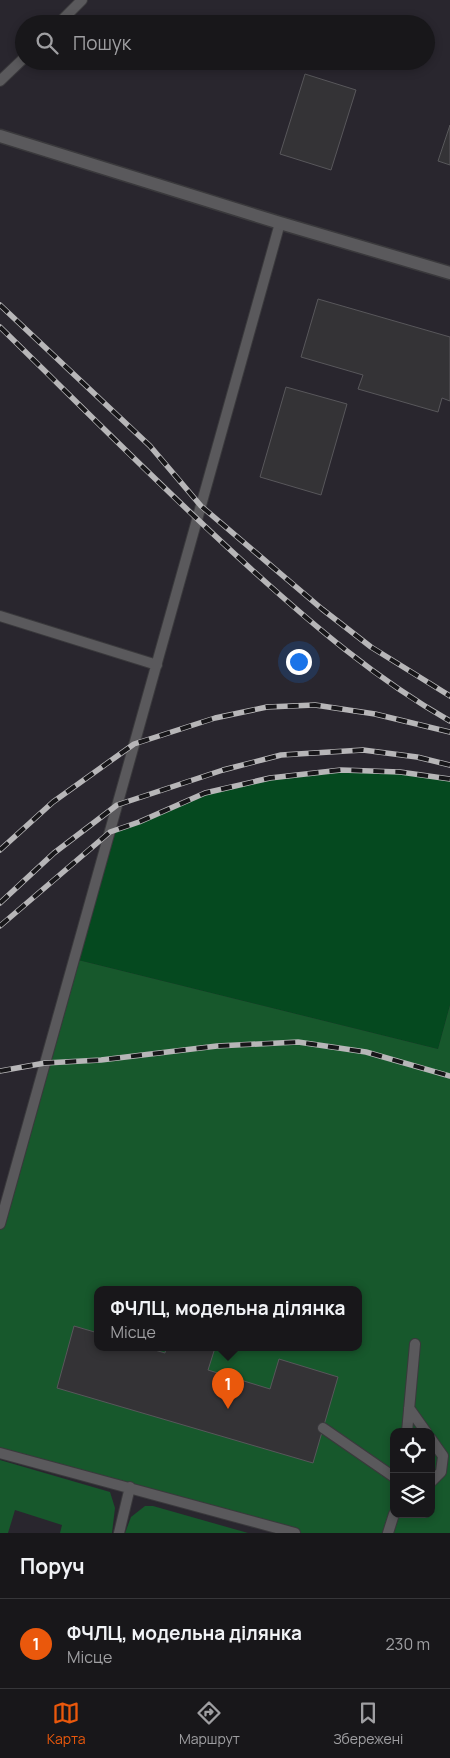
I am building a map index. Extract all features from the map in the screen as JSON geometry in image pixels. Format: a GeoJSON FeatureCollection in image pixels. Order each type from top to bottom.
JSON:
{"type":"FeatureCollection","features":[{"type":"Feature","properties":{"kind":"street"},"geometry":{"type":"LineString","coordinates":[[0,136],[280,223],[450,273]]}},
{"type":"Feature","properties":{"kind":"lane"},"geometry":{"type":"LineString","coordinates":[[67,15],[82,0]]}},
{"type":"Feature","properties":{"kind":"lane"},"geometry":{"type":"LineString","coordinates":[[0,81],[15,67]]}},
{"type":"Feature","properties":{"kind":"lane"},"geometry":{"type":"LineString","coordinates":[[0,1224],[280,223]]}},
{"type":"Feature","properties":{"kind":"lane"},"geometry":{"type":"LineString","coordinates":[[0,616],[157,664]]}},
{"type":"Feature","properties":{"kind":"lane"},"geometry":{"type":"LineString","coordinates":[[407,1428],[415,1344]]}},
{"type":"Feature","properties":{"kind":"lane"},"geometry":{"type":"LineString","coordinates":[[409,1408],[423,1428]]}},
{"type":"Feature","properties":{"kind":"lane"},"geometry":{"type":"LineString","coordinates":[[323,1428],[390,1474]]}},
{"type":"Feature","properties":{"kind":"lane"},"geometry":{"type":"LineString","coordinates":[[435,1445],[443,1456],[441,1472],[435,1478]]}},
{"type":"Feature","properties":{"kind":"lane"},"geometry":{"type":"LineString","coordinates":[[0,1453],[295,1533]]}},
{"type":"Feature","properties":{"kind":"lane"},"geometry":{"type":"LineString","coordinates":[[118,1533],[130,1487]]}},
{"type":"Feature","properties":{"kind":"lane"},"geometry":{"type":"LineString","coordinates":[[388,1533],[393,1518]]}},
{"type":"Feature","properties":{"kind":"shaded area"},"geometry":{"type":"Polygon","coordinates":[[[0,0],[450,0],[450,1533],[0,1533],[0,0]]]}},
{"type":"Feature","properties":{"kind":"green space"},"geometry":{"type":"Polygon","coordinates":[[[341,770],[400,772],[450,779],[450,1005],[438,1049],[74,959],[110,832],[194,797],[223,788],[273,778],[341,770]]]}},
{"type":"Feature","properties":{"kind":"green space"},"geometry":{"type":"Polygon","coordinates":[[[74,959],[438,1049],[450,1005],[450,1533],[290,1533],[0,1453],[0,1224],[74,959]]]}},
{"type":"Feature","properties":{"kind":"green space"},"geometry":{"type":"Polygon","coordinates":[[[0,1460],[110,1492],[115,1508],[112,1533],[60,1533],[62,1525],[15,1510],[8,1533],[0,1533],[0,1460]]]}},
{"type":"Feature","properties":{"kind":"green space"},"geometry":{"type":"Polygon","coordinates":[[[145,1506],[153,1506],[248,1533],[125,1533],[131,1517],[145,1506]]]}},
{"type":"Feature","properties":{"kind":"building"},"geometry":{"type":"Polygon","coordinates":[[[305,74],[356,90],[331,170],[280,154],[305,74]]]}},
{"type":"Feature","properties":{"kind":"building"},"geometry":{"type":"Polygon","coordinates":[[[450,125],[450,165],[438,161],[450,125]]]}},
{"type":"Feature","properties":{"kind":"building"},"geometry":{"type":"Polygon","coordinates":[[[318,299],[450,337],[450,401],[442,398],[438,412],[358,389],[363,375],[301,357],[318,299]]]}},
{"type":"Feature","properties":{"kind":"building"},"geometry":{"type":"Polygon","coordinates":[[[286,387],[347,404],[321,495],[260,477],[286,387]]]}},
{"type":"Feature","properties":{"kind":"building"},"geometry":{"type":"Polygon","coordinates":[[[74,1326],[94,1332],[94,1351],[158,1351],[165,1353],[165,1351],[214,1351],[208,1370],[270,1389],[279,1359],[338,1377],[313,1463],[57,1388],[74,1326]]]}},
{"type":"Feature","properties":{"kind":"railway"},"geometry":{"type":"LineString","coordinates":[[0,305],[150,446],[201,506],[322,609],[371,647],[450,696]]}},
{"type":"Feature","properties":{"kind":"railway"},"geometry":{"type":"LineString","coordinates":[[0,327],[186,509],[297,610],[371,669],[450,721]]}},
{"type":"Feature","properties":{"kind":"railway"},"geometry":{"type":"LineString","coordinates":[[0,850],[53,802],[134,744],[215,718],[267,707],[315,705],[375,714],[450,732]]}},
{"type":"Feature","properties":{"kind":"railway"},"geometry":{"type":"LineString","coordinates":[[0,903],[54,853],[117,805],[223,770],[281,755],[363,750],[417,757],[450,765]]}},
{"type":"Feature","properties":{"kind":"railway"},"geometry":{"type":"LineString","coordinates":[[0,926],[110,832],[139,822],[205,793],[270,778],[341,770],[400,772],[450,779]]}},
{"type":"Feature","properties":{"kind":"railway"},"geometry":{"type":"LineString","coordinates":[[0,1071],[45,1063],[101,1060],[217,1046],[298,1042],[366,1052],[450,1076]]}},
{"type":"Feature","properties":{"kind":"place","name":"ФЧЛЦ, модельна ділянка"},"geometry":{"type":"Point","coordinates":[228,1409]}}]}
